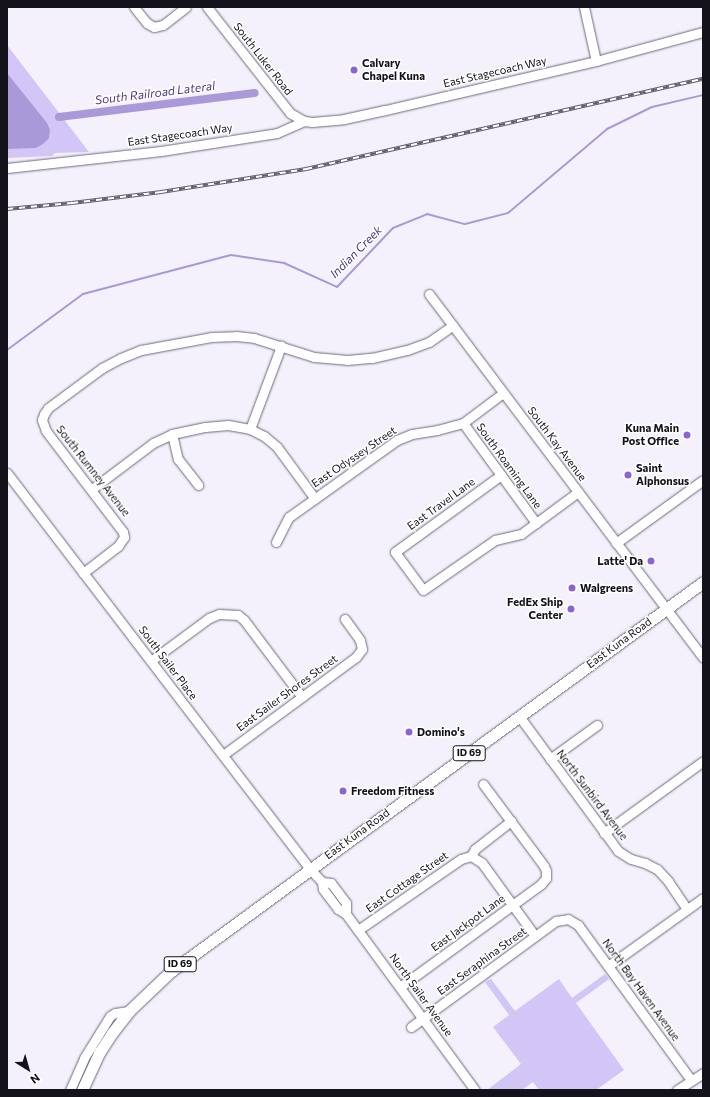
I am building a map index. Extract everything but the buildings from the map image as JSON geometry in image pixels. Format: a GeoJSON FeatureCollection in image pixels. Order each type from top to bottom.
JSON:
{"type":"FeatureCollection","features":[{"type":"Feature","properties":{"kind":"main road","name":"ID 69"},"geometry":{"type":"LineString","coordinates":[[665,609],[703,582]]}},
{"type":"Feature","properties":{"kind":"main road","name":"East Kuna Road"},"geometry":{"type":"LineString","coordinates":[[82,1090],[99,1054],[129,1011],[170,972],[665,609]]}},
{"type":"Feature","properties":{"kind":"street"},"geometry":{"type":"LineString","coordinates":[[134,7],[146,23],[154,27],[163,25],[186,7]]}},
{"type":"Feature","properties":{"kind":"street","name":"South Luker Road"},"geometry":{"type":"LineString","coordinates":[[207,7],[290,113],[304,121]]}},
{"type":"Feature","properties":{"kind":"street"},"geometry":{"type":"LineString","coordinates":[[584,7],[596,61]]}},
{"type":"Feature","properties":{"kind":"street","name":"East Stagecoach Way"},"geometry":{"type":"LineString","coordinates":[[7,168],[161,151],[277,133],[304,121],[323,122],[344,119],[596,61],[703,32]]}},
{"type":"Feature","properties":{"kind":"street","name":"South Kay Avenue"},"geometry":{"type":"LineString","coordinates":[[429,294],[665,609],[703,657]]}},
{"type":"Feature","properties":{"kind":"street"},"geometry":{"type":"LineString","coordinates":[[250,429],[281,346],[314,357],[347,360],[372,358],[407,350],[429,342],[453,326]]}},
{"type":"Feature","properties":{"kind":"street","name":"South Rumney Avenue"},"geometry":{"type":"LineString","coordinates":[[83,573],[118,546],[124,537],[120,526],[46,431],[42,420],[48,408],[102,368],[140,350],[211,337],[236,336],[254,338],[281,346]]}},
{"type":"Feature","properties":{"kind":"street","name":"East Odyssey Street"},"geometry":{"type":"LineString","coordinates":[[276,542],[289,517],[398,440],[412,434],[437,430],[463,423],[503,393]]}},
{"type":"Feature","properties":{"kind":"street","name":"South Roaming Lane"},"geometry":{"type":"LineString","coordinates":[[463,423],[536,523]]}},
{"type":"Feature","properties":{"kind":"street"},"geometry":{"type":"LineString","coordinates":[[92,489],[153,443],[172,434],[205,427],[228,425],[250,429],[264,436],[277,447],[315,499]]}},
{"type":"Feature","properties":{"kind":"street"},"geometry":{"type":"LineString","coordinates":[[172,434],[178,458],[198,486]]}},
{"type":"Feature","properties":{"kind":"street","name":"South Sailer Place"},"geometry":{"type":"LineString","coordinates":[[7,472],[83,573],[152,660],[310,869]]}},
{"type":"Feature","properties":{"kind":"street","name":"East Travel Lane"},"geometry":{"type":"LineString","coordinates":[[501,475],[395,552],[423,590],[494,540],[521,534],[536,523]]}},
{"type":"Feature","properties":{"kind":"street"},"geometry":{"type":"LineString","coordinates":[[616,543],[703,480]]}},
{"type":"Feature","properties":{"kind":"street"},"geometry":{"type":"LineString","coordinates":[[536,523],[578,492]]}},
{"type":"Feature","properties":{"kind":"street"},"geometry":{"type":"LineString","coordinates":[[152,660],[209,618],[219,614],[238,615],[244,620],[302,697]]}},
{"type":"Feature","properties":{"kind":"street","name":"East Sailer Shores Street"},"geometry":{"type":"LineString","coordinates":[[223,755],[356,657],[362,649],[360,640],[345,620]]}},
{"type":"Feature","properties":{"kind":"street","name":"North Sunbird Avenue"},"geometry":{"type":"LineString","coordinates":[[519,716],[618,851],[625,856],[657,869],[668,881],[687,909]]}},
{"type":"Feature","properties":{"kind":"street"},"geometry":{"type":"LineString","coordinates":[[550,759],[597,725]]}},
{"type":"Feature","properties":{"kind":"street"},"geometry":{"type":"LineString","coordinates":[[604,833],[703,761]]}},
{"type":"Feature","properties":{"kind":"street"},"geometry":{"type":"LineString","coordinates":[[483,784],[511,821],[475,849],[471,856],[480,861],[536,936]]}},
{"type":"Feature","properties":{"kind":"street","name":"East Jackpot Lane"},"geometry":{"type":"LineString","coordinates":[[400,987],[541,884],[546,876],[544,866],[511,821]]}},
{"type":"Feature","properties":{"kind":"street","name":"East Cottage Street"},"geometry":{"type":"LineString","coordinates":[[358,930],[461,859],[471,856]]}},
{"type":"Feature","properties":{"kind":"street","name":"North Sailer Avenue"},"geometry":{"type":"LineString","coordinates":[[310,869],[322,882],[323,889],[338,909],[346,914],[358,930],[475,1090]]}},
{"type":"Feature","properties":{"kind":"street"},"geometry":{"type":"LineString","coordinates":[[608,966],[703,898]]}},
{"type":"Feature","properties":{"kind":"street","name":"East Seraphina Street"},"geometry":{"type":"LineString","coordinates":[[411,1027],[556,921],[568,919]]}},
{"type":"Feature","properties":{"kind":"street","name":"North Bay Haven Avenue"},"geometry":{"type":"LineString","coordinates":[[568,919],[578,924],[691,1080]]}},
{"type":"Feature","properties":{"kind":"street"},"geometry":{"type":"LineString","coordinates":[[70,1090],[84,1058],[110,1016],[115,1013],[129,1011]]}},
{"type":"Feature","properties":{"kind":"street"},"geometry":{"type":"LineString","coordinates":[[677,1090],[703,1073]]}},
{"type":"Feature","properties":{"kind":"shaded area"},"geometry":{"type":"Polygon","coordinates":[[[7,45],[89,152],[55,153],[52,156],[7,158],[7,45]]]}},
{"type":"Feature","properties":{"kind":"shaded area"},"geometry":{"type":"Polygon","coordinates":[[[7,73],[47,123],[50,130],[49,138],[36,148],[7,149],[7,73]]]}},
{"type":"Feature","properties":{"kind":"shaded area"},"geometry":{"type":"Polygon","coordinates":[[[605,974],[609,979],[576,1003],[624,1070],[596,1090],[539,1090],[533,1082],[522,1090],[487,1090],[521,1064],[493,1027],[509,1015],[485,982],[491,979],[515,1011],[559,979],[572,998],[605,974]]]}},
{"type":"Feature","properties":{"kind":"waterway","name":"South Railroad Lateral"},"geometry":{"type":"LineString","coordinates":[[59,117],[255,93]]}},
{"type":"Feature","properties":{"kind":"waterway","name":"Indian Creek"},"geometry":{"type":"LineString","coordinates":[[7,350],[83,294],[231,255],[284,263],[337,287],[393,228],[427,214],[465,224],[508,213],[607,129],[652,107],[703,95]]}},
{"type":"Feature","properties":{"kind":"railway"},"geometry":{"type":"LineString","coordinates":[[7,209],[161,192],[306,169],[703,79]]}},
{"type":"Feature","properties":{"kind":"place","name":"Calvary Chapel Kuna"},"geometry":{"type":"Point","coordinates":[354,70]}},
{"type":"Feature","properties":{"kind":"place","name":"Kuna Main Post Office"},"geometry":{"type":"Point","coordinates":[687,435]}},
{"type":"Feature","properties":{"kind":"place","name":"Saint Alphonsus"},"geometry":{"type":"Point","coordinates":[628,475]}},
{"type":"Feature","properties":{"kind":"place","name":"Latte' Da"},"geometry":{"type":"Point","coordinates":[651,561]}},
{"type":"Feature","properties":{"kind":"place","name":"Walgreens"},"geometry":{"type":"Point","coordinates":[572,588]}},
{"type":"Feature","properties":{"kind":"place","name":"FedEx Ship Center"},"geometry":{"type":"Point","coordinates":[571,609]}},
{"type":"Feature","properties":{"kind":"place","name":"Domino's"},"geometry":{"type":"Point","coordinates":[409,732]}},
{"type":"Feature","properties":{"kind":"place","name":"Freedom Fitness"},"geometry":{"type":"Point","coordinates":[343,791]}}]}
